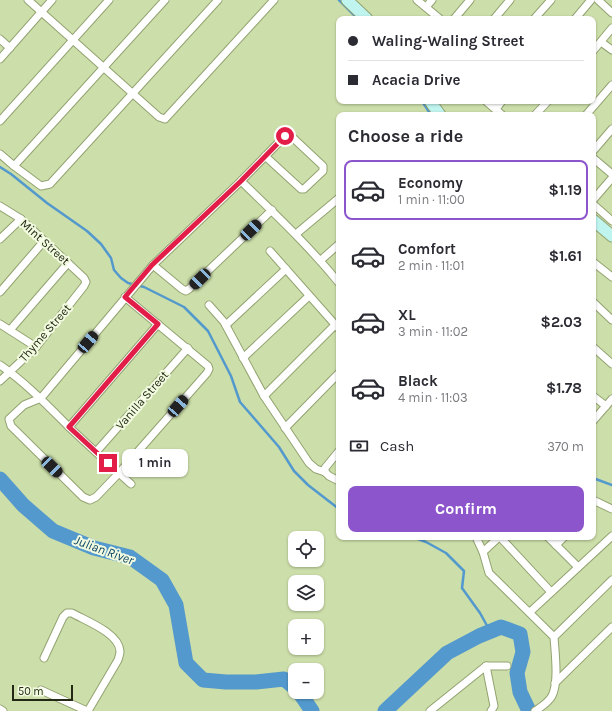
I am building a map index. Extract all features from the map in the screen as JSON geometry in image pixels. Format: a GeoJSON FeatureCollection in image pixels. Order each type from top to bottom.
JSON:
{"type":"FeatureCollection","features":[{"type":"Feature","properties":{"kind":"street"},"geometry":{"type":"LineString","coordinates":[[28,0],[159,117],[165,120],[274,0]]}},
{"type":"Feature","properties":{"kind":"street"},"geometry":{"type":"LineString","coordinates":[[0,59],[52,0]]}},
{"type":"Feature","properties":{"kind":"street"},"geometry":{"type":"LineString","coordinates":[[0,121],[109,0]]}},
{"type":"Feature","properties":{"kind":"street"},"geometry":{"type":"LineString","coordinates":[[14,166],[165,0]]}},
{"type":"Feature","properties":{"kind":"street"},"geometry":{"type":"LineString","coordinates":[[0,154],[41,186],[50,184],[218,0]]}},
{"type":"Feature","properties":{"kind":"street"},"geometry":{"type":"LineString","coordinates":[[347,0],[364,16]]}},
{"type":"Feature","properties":{"kind":"street"},"geometry":{"type":"LineString","coordinates":[[417,0],[436,16]]}},
{"type":"Feature","properties":{"kind":"street"},"geometry":{"type":"LineString","coordinates":[[426,7],[432,0]]}},
{"type":"Feature","properties":{"kind":"street"},"geometry":{"type":"LineString","coordinates":[[457,16],[470,0]]}},
{"type":"Feature","properties":{"kind":"street"},"geometry":{"type":"LineString","coordinates":[[497,16],[510,0]]}},
{"type":"Feature","properties":{"kind":"street"},"geometry":{"type":"LineString","coordinates":[[537,16],[550,0]]}},
{"type":"Feature","properties":{"kind":"street"},"geometry":{"type":"LineString","coordinates":[[577,16],[591,0]]}},
{"type":"Feature","properties":{"kind":"street"},"geometry":{"type":"LineString","coordinates":[[598,0],[612,13]]}},
{"type":"Feature","properties":{"kind":"street"},"geometry":{"type":"LineString","coordinates":[[596,48],[612,28]]}},
{"type":"Feature","properties":{"kind":"street"},"geometry":{"type":"LineString","coordinates":[[0,39],[10,48]]}},
{"type":"Feature","properties":{"kind":"street"},"geometry":{"type":"LineString","coordinates":[[601,42],[612,50]]}},
{"type":"Feature","properties":{"kind":"street"},"geometry":{"type":"LineString","coordinates":[[596,103],[612,85]]}},
{"type":"Feature","properties":{"kind":"street"},"geometry":{"type":"LineString","coordinates":[[490,104],[499,112]]}},
{"type":"Feature","properties":{"kind":"street"},"geometry":{"type":"LineString","coordinates":[[496,109],[500,104]]}},
{"type":"Feature","properties":{"kind":"street"},"geometry":{"type":"LineString","coordinates":[[538,112],[545,104]]}},
{"type":"Feature","properties":{"kind":"street"},"geometry":{"type":"LineString","coordinates":[[589,112],[596,104]]}},
{"type":"Feature","properties":{"kind":"street"},"geometry":{"type":"LineString","coordinates":[[596,148],[612,129]]}},
{"type":"Feature","properties":{"kind":"street"},"geometry":{"type":"LineString","coordinates":[[125,297],[188,348],[208,366],[209,369],[119,473],[93,499],[90,500],[83,497],[9,424],[9,419],[24,405],[41,398],[125,297],[138,283],[152,265],[241,181],[265,156],[286,135],[323,166],[323,171],[301,189],[265,156]]}},
{"type":"Feature","properties":{"kind":"street"},"geometry":{"type":"LineString","coordinates":[[596,161],[612,174]]}},
{"type":"Feature","properties":{"kind":"street"},"geometry":{"type":"LineString","coordinates":[[596,197],[612,178]]}},
{"type":"Feature","properties":{"kind":"street"},"geometry":{"type":"LineString","coordinates":[[241,181],[296,234],[321,260],[336,279]]}},
{"type":"Feature","properties":{"kind":"street"},"geometry":{"type":"LineString","coordinates":[[296,234],[336,201]]}},
{"type":"Feature","properties":{"kind":"street","name":"Mint Street"},"geometry":{"type":"LineString","coordinates":[[0,206],[21,220],[84,278],[86,282]]}},
{"type":"Feature","properties":{"kind":"street"},"geometry":{"type":"LineString","coordinates":[[596,207],[612,221]]}},
{"type":"Feature","properties":{"kind":"street"},"geometry":{"type":"LineString","coordinates":[[152,265],[182,290],[186,291],[272,210]]}},
{"type":"Feature","properties":{"kind":"street"},"geometry":{"type":"LineString","coordinates":[[0,239],[21,220]]}},
{"type":"Feature","properties":{"kind":"street"},"geometry":{"type":"LineString","coordinates":[[596,223],[612,236]]}},
{"type":"Feature","properties":{"kind":"street"},"geometry":{"type":"LineString","coordinates":[[0,292],[44,241]]}},
{"type":"Feature","properties":{"kind":"street"},"geometry":{"type":"LineString","coordinates":[[321,260],[336,247]]}},
{"type":"Feature","properties":{"kind":"street"},"geometry":{"type":"LineString","coordinates":[[270,251],[336,326]]}},
{"type":"Feature","properties":{"kind":"street"},"geometry":{"type":"LineString","coordinates":[[10,330],[68,263]]}},
{"type":"Feature","properties":{"kind":"street"},"geometry":{"type":"LineString","coordinates":[[596,264],[612,277]]}},
{"type":"Feature","properties":{"kind":"street"},"geometry":{"type":"LineString","coordinates":[[226,325],[286,269]]}},
{"type":"Feature","properties":{"kind":"street","name":"Thyme Street"},"geometry":{"type":"LineString","coordinates":[[0,380],[36,347],[86,282]]}},
{"type":"Feature","properties":{"kind":"street"},"geometry":{"type":"LineString","coordinates":[[243,358],[309,296]]}},
{"type":"Feature","properties":{"kind":"street"},"geometry":{"type":"LineString","coordinates":[[209,305],[226,325],[264,396],[309,463],[316,469],[325,472],[336,480]]}},
{"type":"Feature","properties":{"kind":"street"},"geometry":{"type":"LineString","coordinates":[[596,305],[612,320]]}},
{"type":"Feature","properties":{"kind":"street"},"geometry":{"type":"LineString","coordinates":[[0,324],[36,347]]}},
{"type":"Feature","properties":{"kind":"street"},"geometry":{"type":"LineString","coordinates":[[69,427],[158,324]]}},
{"type":"Feature","properties":{"kind":"street"},"geometry":{"type":"LineString","coordinates":[[264,396],[336,328]]}},
{"type":"Feature","properties":{"kind":"street","name":"Vanilla Street"},"geometry":{"type":"LineString","coordinates":[[96,452],[188,348]]}},
{"type":"Feature","properties":{"kind":"street"},"geometry":{"type":"LineString","coordinates":[[596,350],[612,364]]}},
{"type":"Feature","properties":{"kind":"street"},"geometry":{"type":"LineString","coordinates":[[0,365],[41,398],[69,427],[130,484]]}},
{"type":"Feature","properties":{"kind":"street"},"geometry":{"type":"LineString","coordinates":[[285,428],[336,376]]}},
{"type":"Feature","properties":{"kind":"street"},"geometry":{"type":"LineString","coordinates":[[596,398],[606,406]]}},
{"type":"Feature","properties":{"kind":"street"},"geometry":{"type":"LineString","coordinates":[[596,418],[612,399]]}},
{"type":"Feature","properties":{"kind":"street"},"geometry":{"type":"LineString","coordinates":[[325,472],[325,468],[336,455]]}},
{"type":"Feature","properties":{"kind":"street"},"geometry":{"type":"LineString","coordinates":[[596,503],[612,509]]}},
{"type":"Feature","properties":{"kind":"street"},"geometry":{"type":"LineString","coordinates":[[530,612],[612,536]]}},
{"type":"Feature","properties":{"kind":"street"},"geometry":{"type":"LineString","coordinates":[[477,540],[490,573],[554,637],[555,683],[552,696],[545,705],[536,711]]}},
{"type":"Feature","properties":{"kind":"street"},"geometry":{"type":"LineString","coordinates":[[483,552],[496,540]]}},
{"type":"Feature","properties":{"kind":"street"},"geometry":{"type":"LineString","coordinates":[[502,540],[551,592]]}},
{"type":"Feature","properties":{"kind":"street"},"geometry":{"type":"LineString","coordinates":[[551,540],[578,567]]}},
{"type":"Feature","properties":{"kind":"street"},"geometry":{"type":"LineString","coordinates":[[556,545],[561,540]]}},
{"type":"Feature","properties":{"kind":"street"},"geometry":{"type":"LineString","coordinates":[[554,637],[612,580]]}},
{"type":"Feature","properties":{"kind":"street"},"geometry":{"type":"LineString","coordinates":[[41,690],[88,711],[118,660],[120,651],[116,640],[109,633],[72,613],[67,613],[63,617],[44,658]]}},
{"type":"Feature","properties":{"kind":"street"},"geometry":{"type":"LineString","coordinates":[[555,683],[612,628]]}},
{"type":"Feature","properties":{"kind":"street"},"geometry":{"type":"LineString","coordinates":[[486,666],[494,706],[491,711]]}},
{"type":"Feature","properties":{"kind":"street"},"geometry":{"type":"LineString","coordinates":[[430,711],[486,666],[507,666]]}},
{"type":"Feature","properties":{"kind":"waterway"},"geometry":{"type":"LineString","coordinates":[[339,0],[355,16]]}},
{"type":"Feature","properties":{"kind":"waterway"},"geometry":{"type":"LineString","coordinates":[[424,104],[429,112]]}},
{"type":"Feature","properties":{"kind":"waterway"},"geometry":{"type":"LineString","coordinates":[[0,167],[87,231],[101,244],[111,258],[114,270],[121,278],[128,283],[144,287],[184,307],[208,331],[231,376],[240,402],[279,447],[294,471],[308,485],[336,507]]}},
{"type":"Feature","properties":{"kind":"waterway","name":"Julian River"},"geometry":{"type":"LineString","coordinates":[[0,479],[23,505],[53,531],[94,548],[130,557],[162,580],[176,605],[186,663],[203,680],[256,682],[284,679],[288,682]]}},
{"type":"Feature","properties":{"kind":"waterway"},"geometry":{"type":"LineString","coordinates":[[596,479],[612,485]]}},
{"type":"Feature","properties":{"kind":"waterway"},"geometry":{"type":"LineString","coordinates":[[421,540],[446,553],[464,571],[462,588],[480,613],[490,631]]}},
{"type":"Feature","properties":{"kind":"waterway","name":"Julian River"},"geometry":{"type":"LineString","coordinates":[[385,711],[447,653],[479,636],[501,627],[520,634],[523,652],[517,673],[520,692],[529,711]]}},
{"type":"Feature","properties":{"kind":"waterway","name":"Julian River"},"geometry":{"type":"LineString","coordinates":[[304,699],[312,711]]}},
{"type":"Feature","properties":{"kind":"route"},"geometry":{"type":"LineString","coordinates":[[108,463],[69,427],[158,324],[125,297],[152,265],[241,181],[285,136]]}}]}
